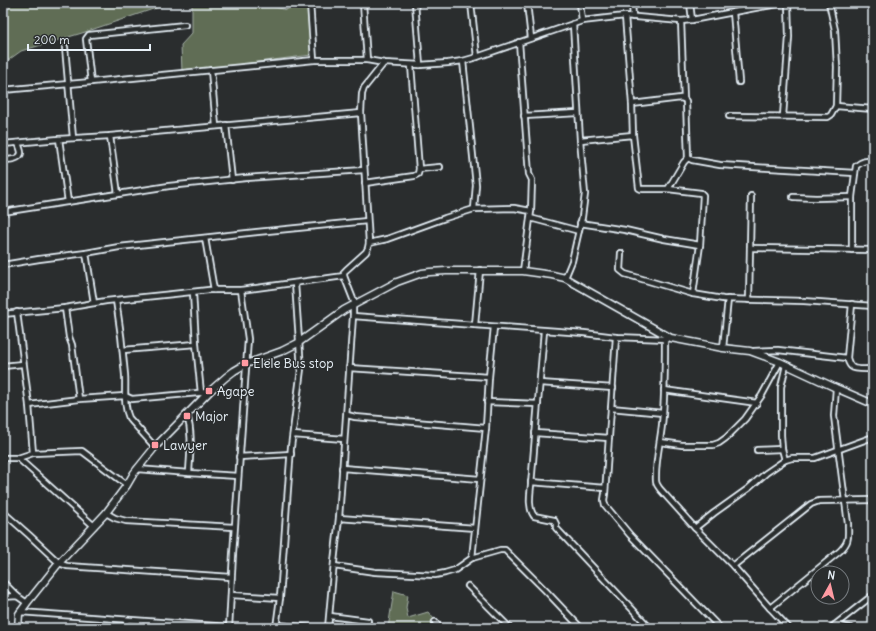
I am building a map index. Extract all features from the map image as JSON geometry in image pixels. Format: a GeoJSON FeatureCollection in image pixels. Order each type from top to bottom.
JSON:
{"type":"FeatureCollection","features":[{"type":"Feature","properties":{"kind":"street"},"geometry":{"type":"LineString","coordinates":[[310,3],[314,60]]}},
{"type":"Feature","properties":{"kind":"street"},"geometry":{"type":"LineString","coordinates":[[363,3],[367,60]]}},
{"type":"Feature","properties":{"kind":"street"},"geometry":{"type":"LineString","coordinates":[[415,3],[420,65]]}},
{"type":"Feature","properties":{"kind":"street"},"geometry":{"type":"LineString","coordinates":[[471,3],[477,57]]}},
{"type":"Feature","properties":{"kind":"street"},"geometry":{"type":"LineString","coordinates":[[527,3],[531,38]]}},
{"type":"Feature","properties":{"kind":"street"},"geometry":{"type":"LineString","coordinates":[[580,3],[582,21]]}},
{"type":"Feature","properties":{"kind":"street"},"geometry":{"type":"LineString","coordinates":[[632,3],[633,17]]}},
{"type":"Feature","properties":{"kind":"street"},"geometry":{"type":"LineString","coordinates":[[690,3],[692,20]]}},
{"type":"Feature","properties":{"kind":"street"},"geometry":{"type":"LineString","coordinates":[[743,3],[744,10]]}},
{"type":"Feature","properties":{"kind":"street"},"geometry":{"type":"LineString","coordinates":[[3,90],[314,60],[367,60],[411,65],[448,63],[477,57],[582,21],[625,16],[681,21],[783,3]]}},
{"type":"Feature","properties":{"kind":"street"},"geometry":{"type":"LineString","coordinates":[[783,116],[789,37],[788,3]]}},
{"type":"Feature","properties":{"kind":"street"},"geometry":{"type":"LineString","coordinates":[[729,116],[828,117],[831,115],[836,106],[837,67],[835,30],[829,3]]}},
{"type":"Feature","properties":{"kind":"street"},"geometry":{"type":"LineString","coordinates":[[733,12],[739,82]]}},
{"type":"Feature","properties":{"kind":"street"},"geometry":{"type":"LineString","coordinates":[[625,16],[638,188],[668,189],[701,193],[703,195],[700,245],[693,294]]}},
{"type":"Feature","properties":{"kind":"street"},"geometry":{"type":"LineString","coordinates":[[668,189],[688,158],[681,21]]}},
{"type":"Feature","properties":{"kind":"street"},"geometry":{"type":"LineString","coordinates":[[565,278],[572,261],[585,194],[578,113],[573,24]]}},
{"type":"Feature","properties":{"kind":"street"},"geometry":{"type":"LineString","coordinates":[[91,82],[86,39],[89,35],[186,25]]}},
{"type":"Feature","properties":{"kind":"street"},"geometry":{"type":"LineString","coordinates":[[519,42],[529,174],[532,180],[531,211],[523,271]]}},
{"type":"Feature","properties":{"kind":"street"},"geometry":{"type":"LineString","coordinates":[[65,47],[73,138]]}},
{"type":"Feature","properties":{"kind":"street"},"geometry":{"type":"LineString","coordinates":[[463,61],[476,185],[474,209]]}},
{"type":"Feature","properties":{"kind":"street"},"geometry":{"type":"LineString","coordinates":[[328,628],[339,518],[354,305],[344,272],[366,252],[369,243],[360,113],[364,88],[384,63]]}},
{"type":"Feature","properties":{"kind":"street"},"geometry":{"type":"LineString","coordinates":[[365,183],[416,176],[418,174],[419,169],[411,65]]}},
{"type":"Feature","properties":{"kind":"street"},"geometry":{"type":"LineString","coordinates":[[211,70],[216,126]]}},
{"type":"Feature","properties":{"kind":"street"},"geometry":{"type":"LineString","coordinates":[[632,104],[681,98],[684,99]]}},
{"type":"Feature","properties":{"kind":"street"},"geometry":{"type":"LineString","coordinates":[[836,106],[873,109]]}},
{"type":"Feature","properties":{"kind":"street"},"geometry":{"type":"LineString","coordinates":[[3,144],[110,136],[360,113]]}},
{"type":"Feature","properties":{"kind":"street"},"geometry":{"type":"LineString","coordinates":[[524,116],[578,113]]}},
{"type":"Feature","properties":{"kind":"street"},"geometry":{"type":"LineString","coordinates":[[226,125],[232,180]]}},
{"type":"Feature","properties":{"kind":"street"},"geometry":{"type":"LineString","coordinates":[[580,140],[633,135]]}},
{"type":"Feature","properties":{"kind":"street"},"geometry":{"type":"LineString","coordinates":[[110,136],[118,194]]}},
{"type":"Feature","properties":{"kind":"street"},"geometry":{"type":"LineString","coordinates":[[59,139],[68,202]]}},
{"type":"Feature","properties":{"kind":"street"},"geometry":{"type":"LineString","coordinates":[[3,160],[18,158],[20,156],[21,153],[18,143]]}},
{"type":"Feature","properties":{"kind":"street"},"geometry":{"type":"LineString","coordinates":[[688,158],[720,165],[855,173]]}},
{"type":"Feature","properties":{"kind":"street"},"geometry":{"type":"LineString","coordinates":[[852,250],[852,197],[856,166],[866,160],[873,162]]}},
{"type":"Feature","properties":{"kind":"street"},"geometry":{"type":"LineString","coordinates":[[419,169],[440,167]]}},
{"type":"Feature","properties":{"kind":"street"},"geometry":{"type":"LineString","coordinates":[[3,212],[169,186],[364,170]]}},
{"type":"Feature","properties":{"kind":"street"},"geometry":{"type":"LineString","coordinates":[[749,300],[751,196]]}},
{"type":"Feature","properties":{"kind":"street"},"geometry":{"type":"LineString","coordinates":[[793,197],[852,197]]}},
{"type":"Feature","properties":{"kind":"street"},"geometry":{"type":"LineString","coordinates":[[369,243],[474,209],[514,208],[531,211]]}},
{"type":"Feature","properties":{"kind":"street"},"geometry":{"type":"LineString","coordinates":[[530,218],[579,231]]}},
{"type":"Feature","properties":{"kind":"street"},"geometry":{"type":"LineString","coordinates":[[3,265],[119,248],[367,221]]}},
{"type":"Feature","properties":{"kind":"street"},"geometry":{"type":"LineString","coordinates":[[580,223],[625,230],[700,245]]}},
{"type":"Feature","properties":{"kind":"street"},"geometry":{"type":"LineString","coordinates":[[205,238],[214,290]]}},
{"type":"Feature","properties":{"kind":"street"},"geometry":{"type":"LineString","coordinates":[[750,248],[873,250]]}},
{"type":"Feature","properties":{"kind":"street"},"geometry":{"type":"LineString","coordinates":[[86,253],[94,303]]}},
{"type":"Feature","properties":{"kind":"street"},"geometry":{"type":"LineString","coordinates":[[621,253],[620,270],[625,274],[693,294],[728,299],[804,301],[873,306]]}},
{"type":"Feature","properties":{"kind":"street"},"geometry":{"type":"LineString","coordinates":[[18,628],[18,616],[20,612],[59,563],[106,513],[134,473],[155,447],[209,392],[226,377],[246,364],[282,351],[298,342],[337,315],[397,282],[422,273],[446,270],[523,271],[552,275],[565,278],[668,339]]}},
{"type":"Feature","properties":{"kind":"street"},"geometry":{"type":"LineString","coordinates":[[475,325],[480,270]]}},
{"type":"Feature","properties":{"kind":"street"},"geometry":{"type":"LineString","coordinates":[[3,314],[193,292],[241,290],[344,276]]}},
{"type":"Feature","properties":{"kind":"street"},"geometry":{"type":"LineString","coordinates":[[295,283],[301,369],[291,454],[280,598],[276,627],[314,628]]}},
{"type":"Feature","properties":{"kind":"street"},"geometry":{"type":"LineString","coordinates":[[20,612],[126,620],[177,626],[229,628],[234,527],[248,339],[241,290]]}},
{"type":"Feature","properties":{"kind":"street"},"geometry":{"type":"LineString","coordinates":[[193,292],[200,393]]}},
{"type":"Feature","properties":{"kind":"street"},"geometry":{"type":"LineString","coordinates":[[723,348],[728,299]]}},
{"type":"Feature","properties":{"kind":"street"},"geometry":{"type":"LineString","coordinates":[[116,300],[123,350],[127,415],[155,447]]}},
{"type":"Feature","properties":{"kind":"street"},"geometry":{"type":"LineString","coordinates":[[852,304],[847,358],[851,367],[854,369],[873,369]]}},
{"type":"Feature","properties":{"kind":"street"},"geometry":{"type":"LineString","coordinates":[[65,308],[69,337],[72,345],[79,399]]}},
{"type":"Feature","properties":{"kind":"street"},"geometry":{"type":"LineString","coordinates":[[17,312],[23,364],[30,405],[33,454]]}},
{"type":"Feature","properties":{"kind":"street"},"geometry":{"type":"LineString","coordinates":[[353,316],[616,337],[668,339],[750,351],[778,350],[847,358]]}},
{"type":"Feature","properties":{"kind":"street"},"geometry":{"type":"LineString","coordinates":[[472,558],[486,428],[494,327]]}},
{"type":"Feature","properties":{"kind":"street"},"geometry":{"type":"LineString","coordinates":[[544,331],[531,482],[530,504],[532,514],[534,516],[554,520],[556,528],[650,628]]}},
{"type":"Feature","properties":{"kind":"street"},"geometry":{"type":"LineString","coordinates":[[616,337],[604,500],[605,505],[630,535],[720,628]]}},
{"type":"Feature","properties":{"kind":"street"},"geometry":{"type":"LineString","coordinates":[[668,339],[663,413],[657,460],[657,485],[695,528],[733,566],[789,628]]}},
{"type":"Feature","properties":{"kind":"street"},"geometry":{"type":"LineString","coordinates":[[123,350],[196,344]]}},
{"type":"Feature","properties":{"kind":"street"},"geometry":{"type":"LineString","coordinates":[[750,351],[783,363],[873,404]]}},
{"type":"Feature","properties":{"kind":"street"},"geometry":{"type":"LineString","coordinates":[[660,442],[682,445],[713,445],[719,443],[726,438],[757,403],[783,363]]}},
{"type":"Feature","properties":{"kind":"street"},"geometry":{"type":"LineString","coordinates":[[783,363],[781,387],[781,435],[782,449],[785,460]]}},
{"type":"Feature","properties":{"kind":"street"},"geometry":{"type":"LineString","coordinates":[[3,366],[23,364]]}},
{"type":"Feature","properties":{"kind":"street"},"geometry":{"type":"LineString","coordinates":[[349,368],[489,377]]}},
{"type":"Feature","properties":{"kind":"street"},"geometry":{"type":"LineString","coordinates":[[540,383],[613,388]]}},
{"type":"Feature","properties":{"kind":"street"},"geometry":{"type":"LineString","coordinates":[[770,608],[840,551],[846,545],[848,539],[848,524],[834,416],[836,388]]}},
{"type":"Feature","properties":{"kind":"street"},"geometry":{"type":"LineString","coordinates":[[664,390],[757,403]]}},
{"type":"Feature","properties":{"kind":"street"},"geometry":{"type":"LineString","coordinates":[[30,405],[79,399],[125,396],[132,399],[209,392]]}},
{"type":"Feature","properties":{"kind":"street"},"geometry":{"type":"LineString","coordinates":[[487,402],[538,404]]}},
{"type":"Feature","properties":{"kind":"street"},"geometry":{"type":"LineString","coordinates":[[611,408],[663,413]]}},
{"type":"Feature","properties":{"kind":"street"},"geometry":{"type":"LineString","coordinates":[[187,415],[191,438],[189,474]]}},
{"type":"Feature","properties":{"kind":"street"},"geometry":{"type":"LineString","coordinates":[[347,415],[355,417],[486,428]]}},
{"type":"Feature","properties":{"kind":"street"},"geometry":{"type":"LineString","coordinates":[[346,421],[355,417]]}},
{"type":"Feature","properties":{"kind":"street"},"geometry":{"type":"LineString","coordinates":[[536,433],[609,438]]}},
{"type":"Feature","properties":{"kind":"street"},"geometry":{"type":"LineString","coordinates":[[293,435],[344,439]]}},
{"type":"Feature","properties":{"kind":"street"},"geometry":{"type":"LineString","coordinates":[[695,528],[785,460],[792,458],[815,458],[873,437]]}},
{"type":"Feature","properties":{"kind":"street"},"geometry":{"type":"LineString","coordinates":[[757,450],[782,449]]}},
{"type":"Feature","properties":{"kind":"street"},"geometry":{"type":"LineString","coordinates":[[3,458],[18,458],[33,454],[82,451],[127,485]]}},
{"type":"Feature","properties":{"kind":"street"},"geometry":{"type":"LineString","coordinates":[[239,457],[291,454]]}},
{"type":"Feature","properties":{"kind":"street"},"geometry":{"type":"LineString","coordinates":[[18,458],[94,526]]}},
{"type":"Feature","properties":{"kind":"street"},"geometry":{"type":"LineString","coordinates":[[342,468],[480,479]]}},
{"type":"Feature","properties":{"kind":"street"},"geometry":{"type":"LineString","coordinates":[[137,469],[189,474],[238,476]]}},
{"type":"Feature","properties":{"kind":"street"},"geometry":{"type":"LineString","coordinates":[[531,482],[605,488]]}},
{"type":"Feature","properties":{"kind":"street"},"geometry":{"type":"LineString","coordinates":[[733,566],[811,504],[819,501],[873,500]]}},
{"type":"Feature","properties":{"kind":"street"},"geometry":{"type":"LineString","coordinates":[[3,512],[59,563],[67,566],[232,577]]}},
{"type":"Feature","properties":{"kind":"street"},"geometry":{"type":"LineString","coordinates":[[106,513],[115,518],[126,521],[234,527]]}},
{"type":"Feature","properties":{"kind":"street"},"geometry":{"type":"LineString","coordinates":[[339,518],[475,528]]}},
{"type":"Feature","properties":{"kind":"street"},"geometry":{"type":"LineString","coordinates":[[334,566],[375,572],[446,573],[455,570],[472,558],[505,550],[581,628]]}},
{"type":"Feature","properties":{"kind":"street"},"geometry":{"type":"LineString","coordinates":[[3,582],[17,596],[27,603]]}},
{"type":"Feature","properties":{"kind":"street"},"geometry":{"type":"LineString","coordinates":[[468,586],[510,628]]}},
{"type":"Feature","properties":{"kind":"street"},"geometry":{"type":"LineString","coordinates":[[231,595],[280,598]]}},
{"type":"Feature","properties":{"kind":"street"},"geometry":{"type":"LineString","coordinates":[[833,627],[873,595]]}},
{"type":"Feature","properties":{"kind":"street"},"geometry":{"type":"LineString","coordinates":[[3,597],[17,596]]}},
{"type":"Feature","properties":{"kind":"street"},"geometry":{"type":"LineString","coordinates":[[330,616],[368,621]]}},
{"type":"Feature","properties":{"kind":"street"},"geometry":{"type":"LineString","coordinates":[[126,620],[126,628]]}},
{"type":"Feature","properties":{"kind":"street"},"geometry":{"type":"LineString","coordinates":[[435,622],[440,628]]}},
{"type":"Feature","properties":{"kind":"street"},"geometry":{"type":"LineString","coordinates":[[833,627],[850,628]]}},
{"type":"Feature","properties":{"kind":"green space"},"geometry":{"type":"Polygon","coordinates":[[[3,3],[171,3],[82,33],[21,51],[3,64],[3,3]]]}},
{"type":"Feature","properties":{"kind":"green space"},"geometry":{"type":"Polygon","coordinates":[[[192,3],[259,3],[287,10],[287,3],[308,3],[311,55],[182,72],[181,45],[192,33],[192,3]]]}},
{"type":"Feature","properties":{"kind":"green space"},"geometry":{"type":"Polygon","coordinates":[[[394,591],[408,595],[406,608],[408,618],[428,612],[440,626],[439,628],[388,628],[394,591]]]}},
{"type":"Feature","properties":{"kind":"place","name":"Elele Bus stop"},"geometry":{"type":"Point","coordinates":[245,363]}},
{"type":"Feature","properties":{"kind":"place","name":"Agape"},"geometry":{"type":"Point","coordinates":[209,391]}},
{"type":"Feature","properties":{"kind":"place","name":"Major"},"geometry":{"type":"Point","coordinates":[187,416]}},
{"type":"Feature","properties":{"kind":"place","name":"Lawyer"},"geometry":{"type":"Point","coordinates":[155,445]}}]}
